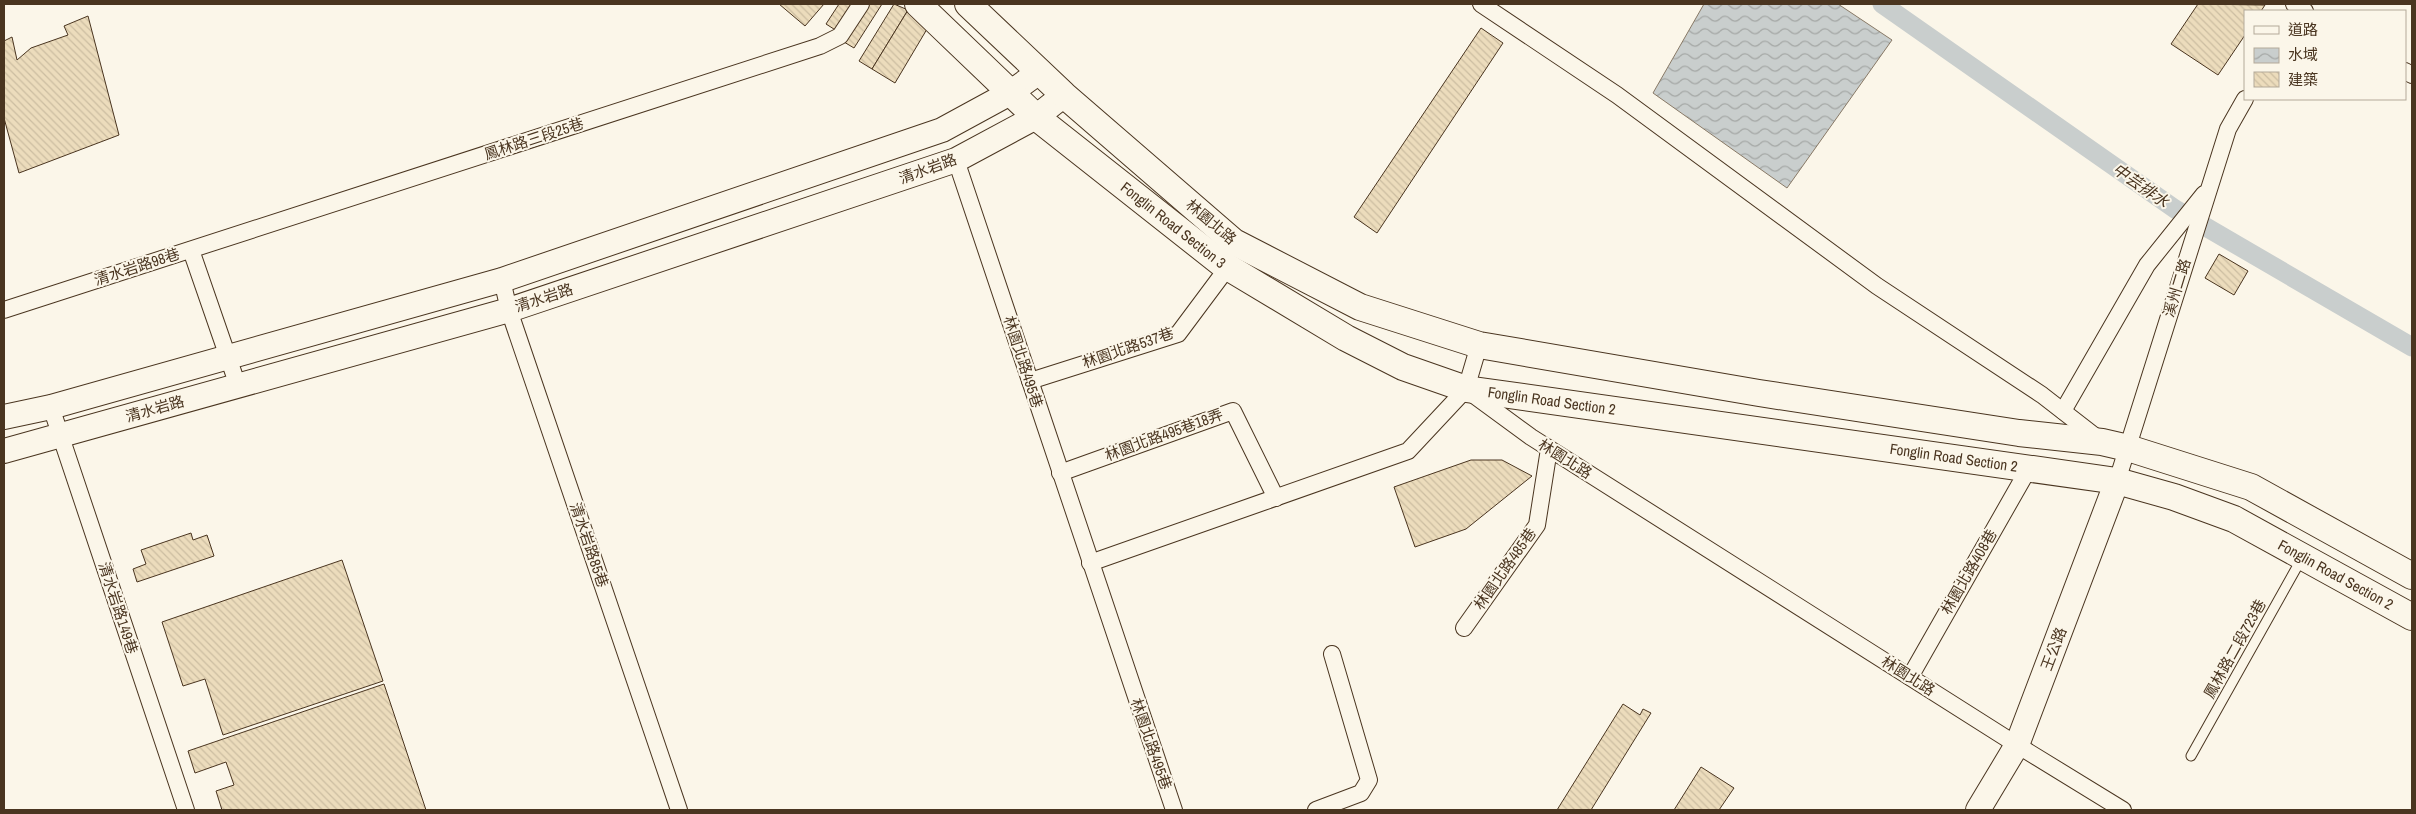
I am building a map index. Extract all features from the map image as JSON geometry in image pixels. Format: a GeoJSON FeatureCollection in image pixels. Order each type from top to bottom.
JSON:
{"type":"FeatureCollection","features":[{"type":"Feature","properties":{"kind":"main road","name":"Fonglin Road Section 3"},"geometry":{"type":"LineString","coordinates":[[918,4],[1036,117],[1228,268],[1346,338],[1403,366],[1466,389]]}},
{"type":"Feature","properties":{"kind":"main road"},"geometry":{"type":"LineString","coordinates":[[968,4],[1064,95]]}},
{"type":"Feature","properties":{"kind":"main road","name":"林園北路"},"geometry":{"type":"LineString","coordinates":[[1064,95],[1234,242],[1360,307],[1479,345]]}},
{"type":"Feature","properties":{"kind":"main road"},"geometry":{"type":"LineString","coordinates":[[1479,345],[1768,394],[2019,433],[2102,442],[2128,448],[2251,487],[2412,576]]}},
{"type":"Feature","properties":{"kind":"main road","name":"Fonglin Road Section 2"},"geometry":{"type":"LineString","coordinates":[[1466,389],[2117,481],[2174,497],[2234,519],[2412,617]]}},
{"type":"Feature","properties":{"kind":"street","name":"鳳林路三段25巷"},"geometry":{"type":"LineString","coordinates":[[191,250],[820,46],[840,36],[861,4]]}},
{"type":"Feature","properties":{"kind":"street"},"geometry":{"type":"LineString","coordinates":[[1481,4],[1617,95],[1877,286],[2063,411],[2102,442]]}},
{"type":"Feature","properties":{"kind":"street","name":"清水岩路"},"geometry":{"type":"LineString","coordinates":[[4,417],[51,407],[502,280],[942,130],[1010,93],[1039,72]]}},
{"type":"Feature","properties":{"kind":"street","name":"清水岩路"},"geometry":{"type":"LineString","coordinates":[[4,450],[61,436],[509,310],[956,160],[1036,117],[1064,95]]}},
{"type":"Feature","properties":{"kind":"street","name":"溪州二路"},"geometry":{"type":"LineString","coordinates":[[2117,481],[2194,233],[2201,204],[2212,185],[2228,129],[2244,100]]}},
{"type":"Feature","properties":{"kind":"street","name":"林園北路495巷"},"geometry":{"type":"LineString","coordinates":[[956,160],[1174,810]]}},
{"type":"Feature","properties":{"kind":"street"},"geometry":{"type":"LineString","coordinates":[[2063,411],[2147,265],[2178,226],[2201,204]]}},
{"type":"Feature","properties":{"kind":"street","name":"清水岩路98巷"},"geometry":{"type":"LineString","coordinates":[[4,310],[191,250],[238,386]]}},
{"type":"Feature","properties":{"kind":"street","name":"林園北路537巷"},"geometry":{"type":"LineString","coordinates":[[1030,381],[1178,334],[1228,268]]}},
{"type":"Feature","properties":{"kind":"street","name":"清水岩路85巷"},"geometry":{"type":"LineString","coordinates":[[502,280],[509,310],[679,810]]}},
{"type":"Feature","properties":{"kind":"street"},"geometry":{"type":"LineString","coordinates":[[1090,563],[1408,451],[1466,389],[1479,345]]}},
{"type":"Feature","properties":{"kind":"street","name":"林園北路"},"geometry":{"type":"LineString","coordinates":[[1466,389],[1549,448],[2017,745],[2123,810]]}},
{"type":"Feature","properties":{"kind":"street","name":"清水岩路149巷"},"geometry":{"type":"LineString","coordinates":[[51,407],[186,810]]}},
{"type":"Feature","properties":{"kind":"street","name":"林園北路495巷18弄"},"geometry":{"type":"LineString","coordinates":[[1060,473],[1234,411],[1276,498]]}},
{"type":"Feature","properties":{"kind":"street","name":"林園北路485巷"},"geometry":{"type":"LineString","coordinates":[[1464,628],[1537,525],[1549,448]]}},
{"type":"Feature","properties":{"kind":"street","name":"林園北路408巷"},"geometry":{"type":"LineString","coordinates":[[1910,677],[2029,468]]}},
{"type":"Feature","properties":{"kind":"street","name":"王公路"},"geometry":{"type":"LineString","coordinates":[[1978,810],[2017,745],[2117,481]]}},
{"type":"Feature","properties":{"kind":"street"},"geometry":{"type":"LineString","coordinates":[[1316,810],[1361,793],[1369,780],[1332,654]]}},
{"type":"Feature","properties":{"kind":"lane","name":"鳳林路二段723巷"},"geometry":{"type":"LineString","coordinates":[[2191,756],[2303,556]]}},
{"type":"Feature","properties":{"kind":"water"},"geometry":{"type":"Polygon","coordinates":[[[1704,4],[1838,4],[1892,40],[1787,188],[1653,93],[1704,4]]]}},
{"type":"Feature","properties":{"kind":"building"},"geometry":{"type":"Polygon","coordinates":[[[779,4],[824,4],[805,26],[779,4]]]}},
{"type":"Feature","properties":{"kind":"building"},"geometry":{"type":"Polygon","coordinates":[[[839,4],[856,4],[837,31],[826,24],[839,4]]]}},
{"type":"Feature","properties":{"kind":"building"},"geometry":{"type":"Polygon","coordinates":[[[868,4],[882,4],[854,48],[844,42],[868,4]]]}},
{"type":"Feature","properties":{"kind":"building"},"geometry":{"type":"Polygon","coordinates":[[[894,4],[908,10],[872,69],[859,61],[894,4]]]}},
{"type":"Feature","properties":{"kind":"building"},"geometry":{"type":"Polygon","coordinates":[[[2198,4],[2265,5],[2262,10],[2244,10],[2244,36],[2218,75],[2171,44],[2198,4]]]}},
{"type":"Feature","properties":{"kind":"building"},"geometry":{"type":"Polygon","coordinates":[[[908,10],[930,24],[895,83],[872,69],[908,10]]]}},
{"type":"Feature","properties":{"kind":"building"},"geometry":{"type":"Polygon","coordinates":[[[88,16],[119,135],[19,173],[4,118],[4,41],[12,37],[17,60],[31,48],[68,35],[64,26],[88,16]]]}},
{"type":"Feature","properties":{"kind":"building"},"geometry":{"type":"Polygon","coordinates":[[[1481,28],[1503,43],[1377,233],[1354,217],[1481,28]]]}},
{"type":"Feature","properties":{"kind":"building"},"geometry":{"type":"Polygon","coordinates":[[[2219,254],[2248,271],[2234,295],[2205,278],[2219,254]]]}},
{"type":"Feature","properties":{"kind":"building"},"geometry":{"type":"Polygon","coordinates":[[[1471,460],[1502,460],[1532,476],[1466,529],[1415,547],[1394,487],[1471,460]]]}},
{"type":"Feature","properties":{"kind":"building"},"geometry":{"type":"Polygon","coordinates":[[[191,533],[193,540],[207,535],[214,556],[137,582],[133,569],[146,564],[141,550],[191,533]]]}},
{"type":"Feature","properties":{"kind":"building"},"geometry":{"type":"Polygon","coordinates":[[[342,560],[383,681],[223,735],[205,679],[183,686],[162,622],[342,560]]]}},
{"type":"Feature","properties":{"kind":"building"},"geometry":{"type":"Polygon","coordinates":[[[384,684],[426,810],[222,810],[216,791],[234,785],[226,762],[195,773],[188,751],[384,684]]]}},
{"type":"Feature","properties":{"kind":"building"},"geometry":{"type":"Polygon","coordinates":[[[1623,704],[1640,715],[1643,709],[1651,713],[1591,810],[1557,810],[1623,704]]]}},
{"type":"Feature","properties":{"kind":"building"},"geometry":{"type":"Polygon","coordinates":[[[1701,767],[1734,788],[1719,810],[1674,810],[1701,767]]]}},
{"type":"Feature","properties":{"kind":"waterway","name":"中芸排水"},"geometry":{"type":"LineString","coordinates":[[1882,4],[2175,209],[2412,347]]}}]}
